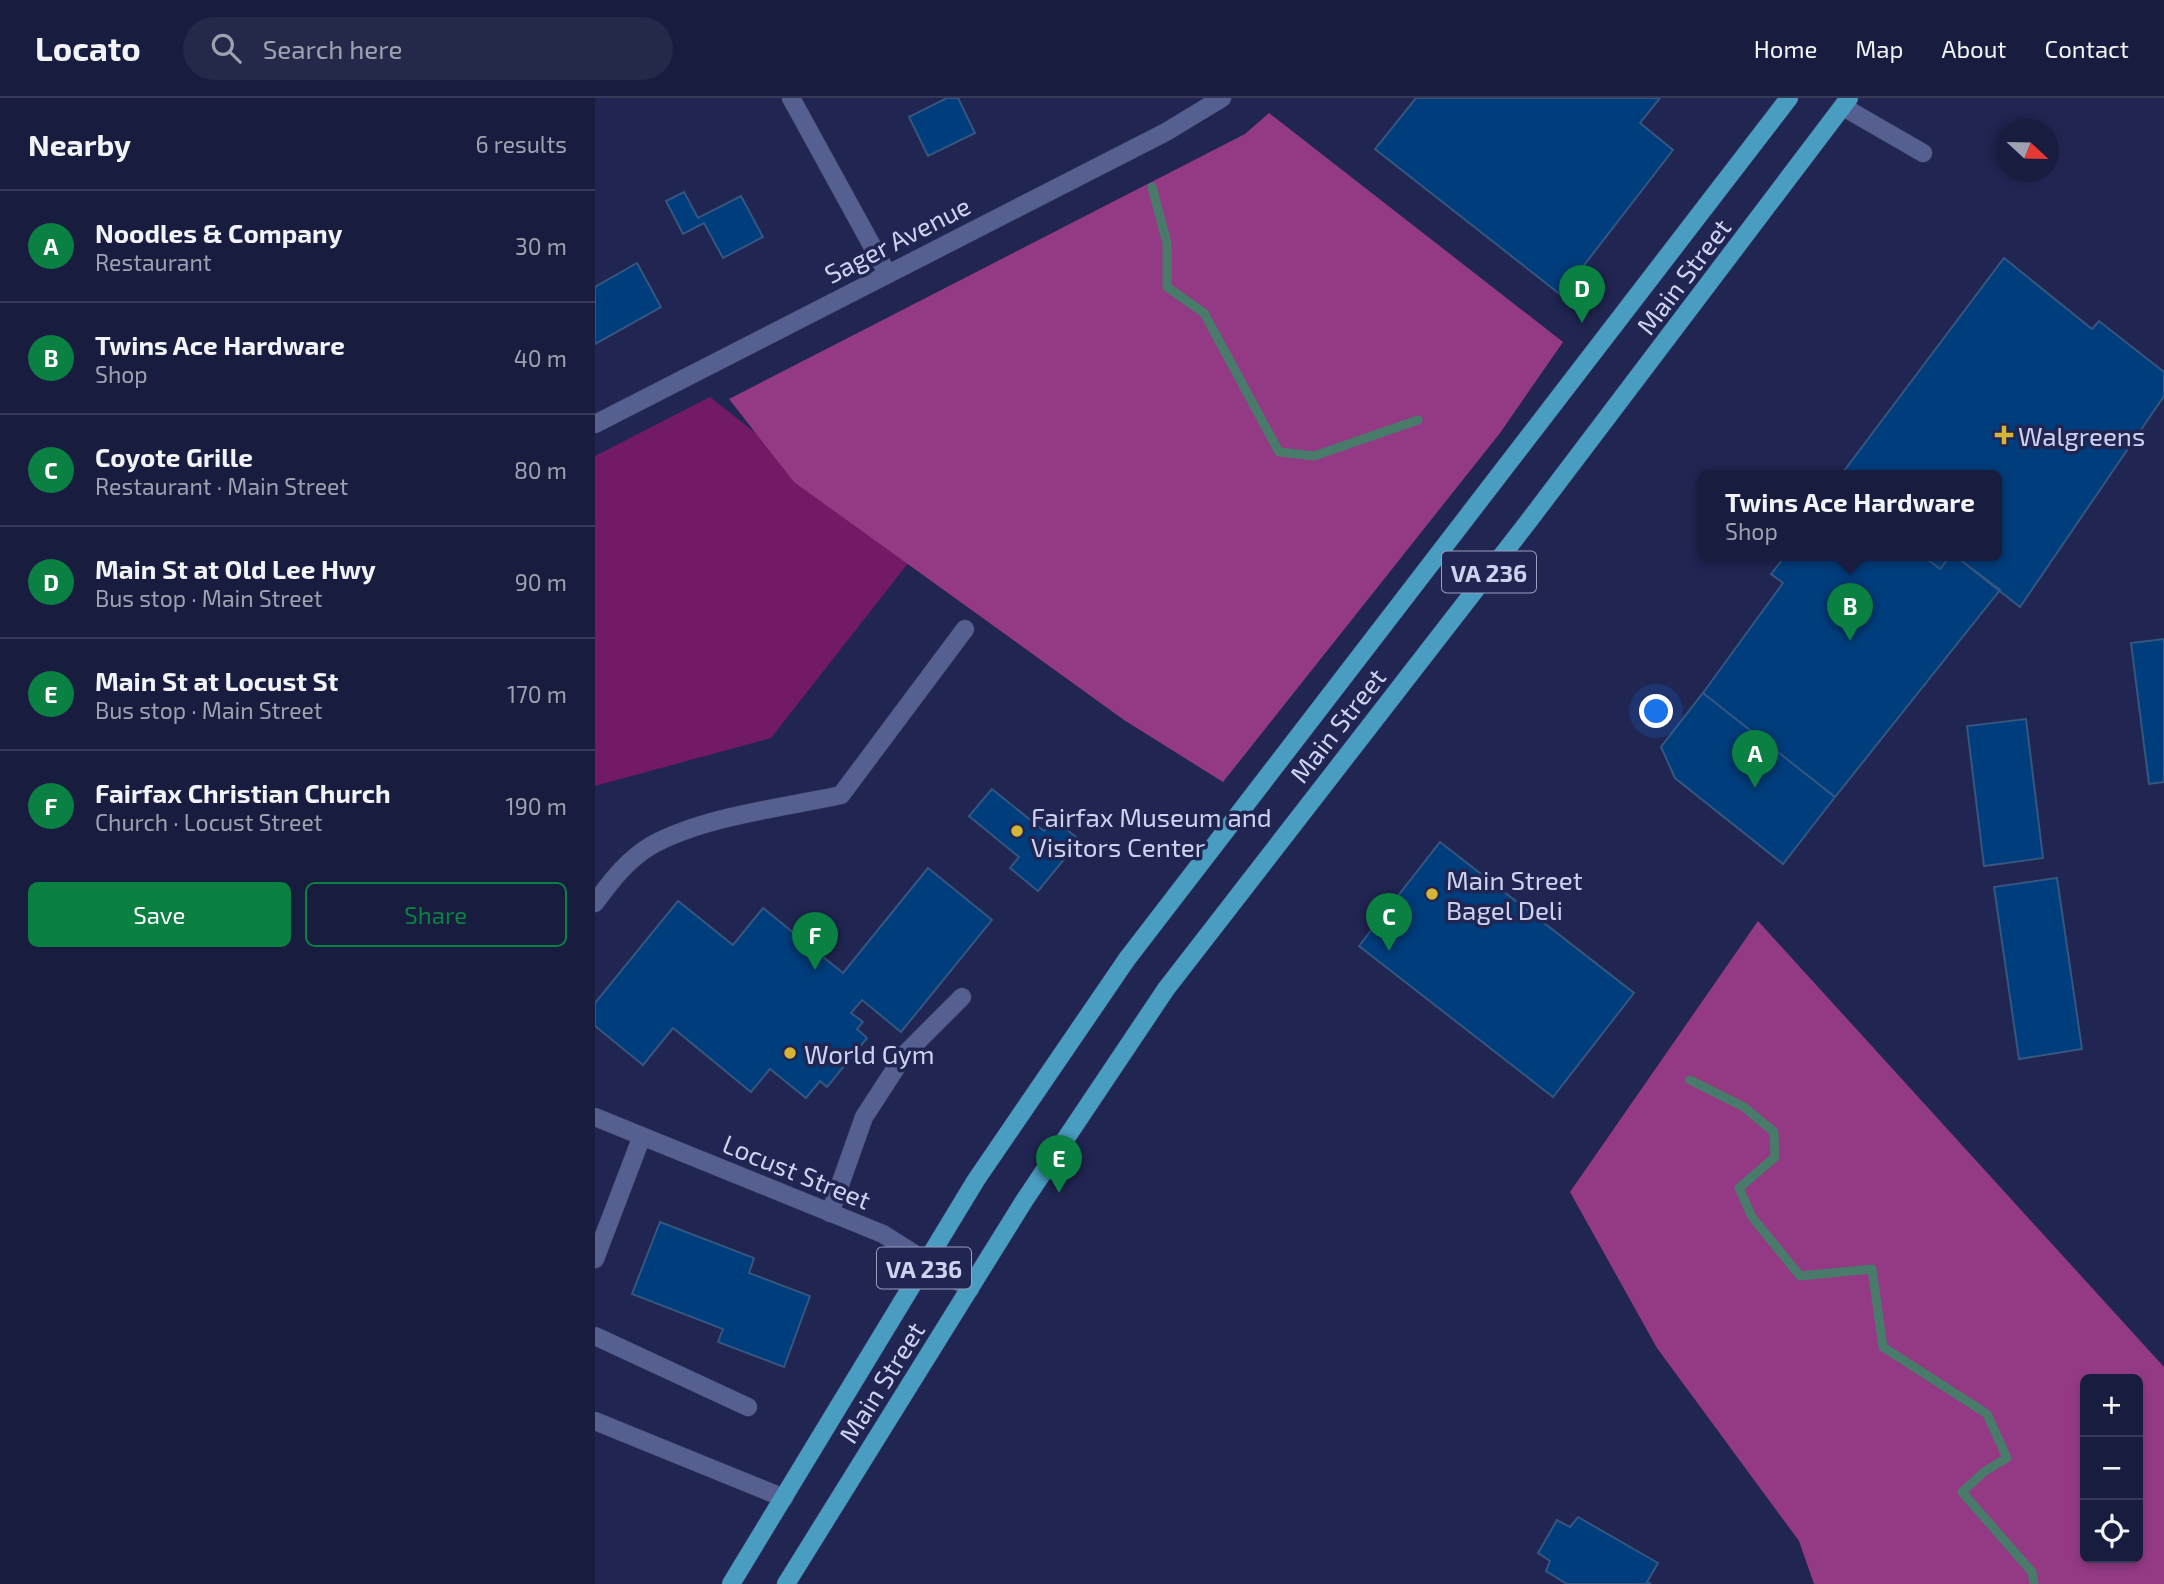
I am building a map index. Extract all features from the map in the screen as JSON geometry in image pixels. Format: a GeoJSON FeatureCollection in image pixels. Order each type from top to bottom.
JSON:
{"type":"FeatureCollection","features":[{"type":"Feature","properties":{"kind":"main road","name":"Main Street"},"geometry":{"type":"LineString","coordinates":[[731,1584],[976,1180],[1128,959],[1789,98]]}},
{"type":"Feature","properties":{"kind":"main road","name":"Main Street"},"geometry":{"type":"LineString","coordinates":[[786,1584],[1024,1201],[1166,989],[1849,101]]}},
{"type":"Feature","properties":{"kind":"street"},"geometry":{"type":"LineString","coordinates":[[791,98],[887,273]]}},
{"type":"Feature","properties":{"kind":"street","name":"Sager Avenue"},"geometry":{"type":"LineString","coordinates":[[595,424],[1166,132],[1222,98]]}},
{"type":"Feature","properties":{"kind":"street"},"geometry":{"type":"LineString","coordinates":[[1849,101],[1923,153]]}},
{"type":"Feature","properties":{"kind":"street"},"geometry":{"type":"LineString","coordinates":[[595,903],[618,873],[650,846],[687,829],[841,795],[965,629]]}},
{"type":"Feature","properties":{"kind":"street"},"geometry":{"type":"LineString","coordinates":[[830,1213],[864,1117],[905,1054],[962,997]]}},
{"type":"Feature","properties":{"kind":"street","name":"Locust Street"},"geometry":{"type":"LineString","coordinates":[[595,1117],[883,1234],[970,1289]]}},
{"type":"Feature","properties":{"kind":"street"},"geometry":{"type":"LineString","coordinates":[[595,1259],[642,1136]]}},
{"type":"Feature","properties":{"kind":"street"},"geometry":{"type":"LineString","coordinates":[[595,1336],[748,1407]]}},
{"type":"Feature","properties":{"kind":"street"},"geometry":{"type":"LineString","coordinates":[[595,1421],[784,1498]]}},
{"type":"Feature","properties":{"kind":"shaded area"},"geometry":{"type":"Polygon","coordinates":[[[1269,113],[1563,342],[1500,433],[1223,782],[1124,720],[794,482],[729,399],[1245,134],[1269,113]]]}},
{"type":"Feature","properties":{"kind":"shaded area"},"geometry":{"type":"Polygon","coordinates":[[[710,397],[913,557],[771,738],[595,786],[595,456],[710,397]]]}},
{"type":"Feature","properties":{"kind":"shaded area"},"geometry":{"type":"Polygon","coordinates":[[[1758,921],[2164,1367],[2164,1584],[1814,1584],[1799,1541],[1657,1348],[1570,1192],[1758,921]]]}},
{"type":"Feature","properties":{"kind":"building"},"geometry":{"type":"Polygon","coordinates":[[[947,98],[958,98],[975,133],[928,156],[909,117],[947,98]]]}},
{"type":"Feature","properties":{"kind":"building"},"geometry":{"type":"Polygon","coordinates":[[[1416,98],[1660,98],[1640,123],[1673,150],[1561,295],[1375,149],[1416,98]]]}},
{"type":"Feature","properties":{"kind":"building"},"geometry":{"type":"Polygon","coordinates":[[[684,192],[698,218],[741,196],[763,237],[723,258],[704,223],[683,234],[666,201],[684,192]]]}},
{"type":"Feature","properties":{"kind":"building","name":"Walgreens"},"geometry":{"type":"Polygon","coordinates":[[[2004,258],[2092,329],[2099,321],[2164,372],[2164,396],[2020,607],[1962,561],[2002,561],[2002,470],[1845,470],[2004,258]]]}},
{"type":"Feature","properties":{"kind":"building"},"geometry":{"type":"Polygon","coordinates":[[[637,263],[661,307],[595,344],[595,287],[637,263]]]}},
{"type":"Feature","properties":{"kind":"building"},"geometry":{"type":"Polygon","coordinates":[[[1781,561],[1930,561],[1940,569],[1946,561],[1962,561],[2000,590],[1835,797],[1703,693],[1783,583],[1771,574],[1781,561]]]}},
{"type":"Feature","properties":{"kind":"building"},"geometry":{"type":"Polygon","coordinates":[[[1930,561],[1946,561],[1940,569],[1930,561]]]}},
{"type":"Feature","properties":{"kind":"building"},"geometry":{"type":"Polygon","coordinates":[[[2164,639],[2164,782],[2149,784],[2131,643],[2164,639]]]}},
{"type":"Feature","properties":{"kind":"building"},"geometry":{"type":"Polygon","coordinates":[[[1703,693],[1835,797],[1783,864],[1675,778],[1661,747],[1703,693]]]}},
{"type":"Feature","properties":{"kind":"building"},"geometry":{"type":"Polygon","coordinates":[[[2026,719],[2043,858],[1984,866],[1967,726],[2026,719]]]}},
{"type":"Feature","properties":{"kind":"building"},"geometry":{"type":"Polygon","coordinates":[[[992,789],[1044,831],[1054,820],[1080,840],[1038,891],[1010,868],[1019,857],[969,816],[992,789]]]}},
{"type":"Feature","properties":{"kind":"building"},"geometry":{"type":"Polygon","coordinates":[[[1440,842],[1634,993],[1553,1097],[1359,946],[1440,842]]]}},
{"type":"Feature","properties":{"kind":"building"},"geometry":{"type":"Polygon","coordinates":[[[928,868],[992,920],[901,1032],[862,1000],[851,1013],[863,1022],[857,1029],[867,1038],[827,1087],[820,1081],[806,1098],[770,1069],[751,1092],[673,1028],[643,1065],[595,1026],[595,1003],[678,901],[733,945],[763,908],[843,973],[928,868]]]}},
{"type":"Feature","properties":{"kind":"building"},"geometry":{"type":"Polygon","coordinates":[[[2057,878],[2082,1049],[2019,1059],[1994,887],[2057,878]]]}},
{"type":"Feature","properties":{"kind":"building"},"geometry":{"type":"Polygon","coordinates":[[[660,1222],[754,1258],[749,1273],[810,1296],[784,1367],[718,1342],[723,1329],[632,1294],[660,1222]]]}},
{"type":"Feature","properties":{"kind":"building"},"geometry":{"type":"Polygon","coordinates":[[[1578,1517],[1658,1563],[1647,1582],[1651,1584],[1567,1584],[1546,1571],[1550,1561],[1538,1553],[1557,1520],[1570,1527],[1578,1517]]]}},
{"type":"Feature","properties":{"kind":"waterway"},"geometry":{"type":"LineString","coordinates":[[1152,187],[1167,243],[1167,287],[1204,313],[1279,452],[1314,456],[1418,420]]}},
{"type":"Feature","properties":{"kind":"waterway"},"geometry":{"type":"LineString","coordinates":[[1690,1080],[1744,1107],[1774,1132],[1775,1157],[1739,1188],[1752,1217],[1800,1276],[1872,1269],[1883,1347],[1987,1414],[2007,1458],[1985,1471],[1962,1492],[2032,1572],[2034,1584]]}},
{"type":"Feature","properties":{"kind":"place","name":"Main St at Old Lee Hwy"},"geometry":{"type":"Point","coordinates":[1582,323]}},
{"type":"Feature","properties":{"kind":"place","name":"Walgreens"},"geometry":{"type":"Point","coordinates":[2004,435]}},
{"type":"Feature","properties":{"kind":"place","name":"Twins Ace Hardware"},"geometry":{"type":"Point","coordinates":[1850,641]}},
{"type":"Feature","properties":{"kind":"place","name":"Noodles & Company"},"geometry":{"type":"Point","coordinates":[1755,788]}},
{"type":"Feature","properties":{"kind":"place","name":"Fairfax Museum and Visitors Center"},"geometry":{"type":"Point","coordinates":[1017,831]}},
{"type":"Feature","properties":{"kind":"place","name":"Main Street Bagel Deli"},"geometry":{"type":"Point","coordinates":[1432,894]}},
{"type":"Feature","properties":{"kind":"place","name":"Coyote Grille"},"geometry":{"type":"Point","coordinates":[1389,951]}},
{"type":"Feature","properties":{"kind":"place","name":"Fairfax Christian Church"},"geometry":{"type":"Point","coordinates":[815,970]}},
{"type":"Feature","properties":{"kind":"place","name":"World Gym"},"geometry":{"type":"Point","coordinates":[790,1053]}},
{"type":"Feature","properties":{"kind":"place","name":"Main St at Locust St"},"geometry":{"type":"Point","coordinates":[1059,1193]}}]}
